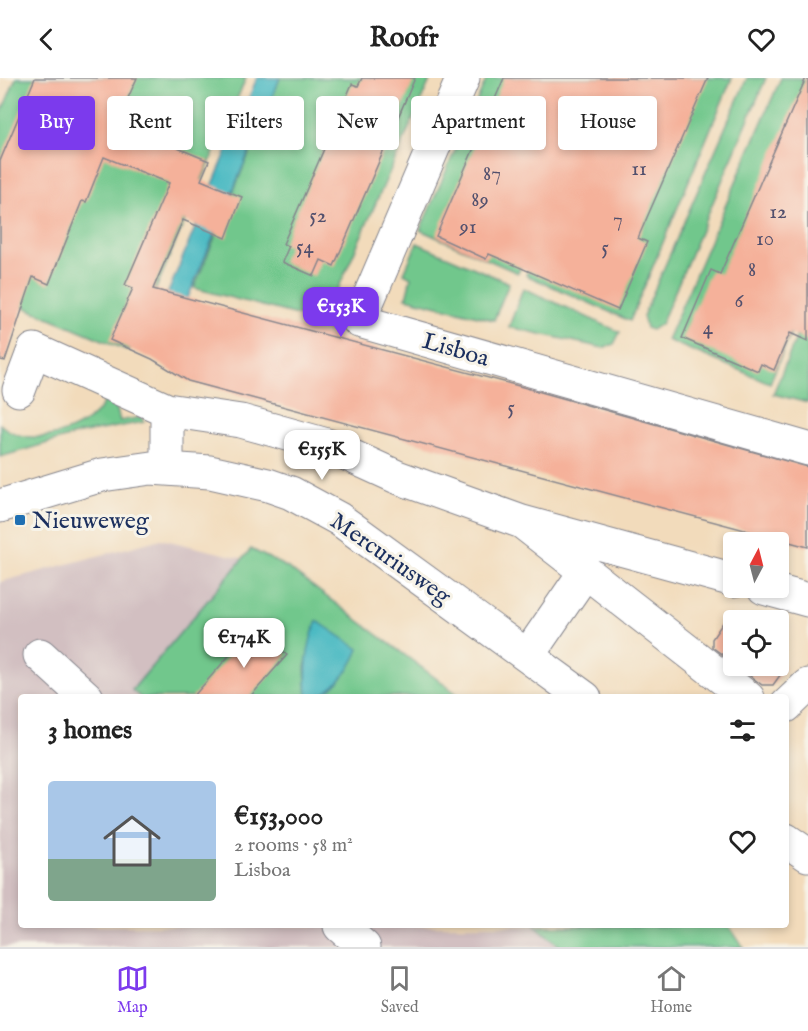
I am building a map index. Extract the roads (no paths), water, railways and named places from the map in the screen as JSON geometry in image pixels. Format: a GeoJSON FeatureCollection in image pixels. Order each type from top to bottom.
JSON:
{"type":"FeatureCollection","features":[{"type":"Feature","properties":{"kind":"street","name":"Lisboa"},"geometry":{"type":"LineString","coordinates":[[463,78],[358,321],[808,449]]}},
{"type":"Feature","properties":{"kind":"street"},"geometry":{"type":"LineString","coordinates":[[19,390],[33,350],[167,410],[241,421],[327,445],[397,477],[522,522],[723,577]]}},
{"type":"Feature","properties":{"kind":"street"},"geometry":{"type":"LineString","coordinates":[[167,410],[167,468]]}},
{"type":"Feature","properties":{"kind":"street","name":"Mercuriusweg"},"geometry":{"type":"LineString","coordinates":[[0,506],[102,475],[167,468],[244,477],[291,493],[339,519],[580,694]]}},
{"type":"Feature","properties":{"kind":"street"},"geometry":{"type":"LineString","coordinates":[[522,522],[743,694]]}},
{"type":"Feature","properties":{"kind":"street"},"geometry":{"type":"LineString","coordinates":[[528,655],[588,574],[605,545]]}},
{"type":"Feature","properties":{"kind":"street"},"geometry":{"type":"LineString","coordinates":[[789,595],[808,600]]}},
{"type":"Feature","properties":{"kind":"street"},"geometry":{"type":"LineString","coordinates":[[40,655],[83,694]]}},
{"type":"Feature","properties":{"kind":"street"},"geometry":{"type":"LineString","coordinates":[[789,703],[808,685]]}},
{"type":"Feature","properties":{"kind":"street"},"geometry":{"type":"LineString","coordinates":[[789,842],[808,855]]}},
{"type":"Feature","properties":{"kind":"street"},"geometry":{"type":"LineString","coordinates":[[342,928],[364,947]]}},
{"type":"Feature","properties":{"kind":"water"},"geometry":{"type":"Polygon","coordinates":[[[257,78],[280,78],[272,96],[250,96],[257,78]]]}},
{"type":"Feature","properties":{"kind":"water"},"geometry":{"type":"Polygon","coordinates":[[[227,150],[250,150],[184,307],[158,317],[227,150]]]}},
{"type":"Feature","properties":{"kind":"water"},"geometry":{"type":"Polygon","coordinates":[[[317,621],[359,649],[346,673],[332,688],[322,694],[307,694],[307,659],[317,621]]]}},
{"type":"Feature","properties":{"kind":"place","name":"Nieuweweg"},"geometry":{"type":"Point","coordinates":[20,520]}}]}
